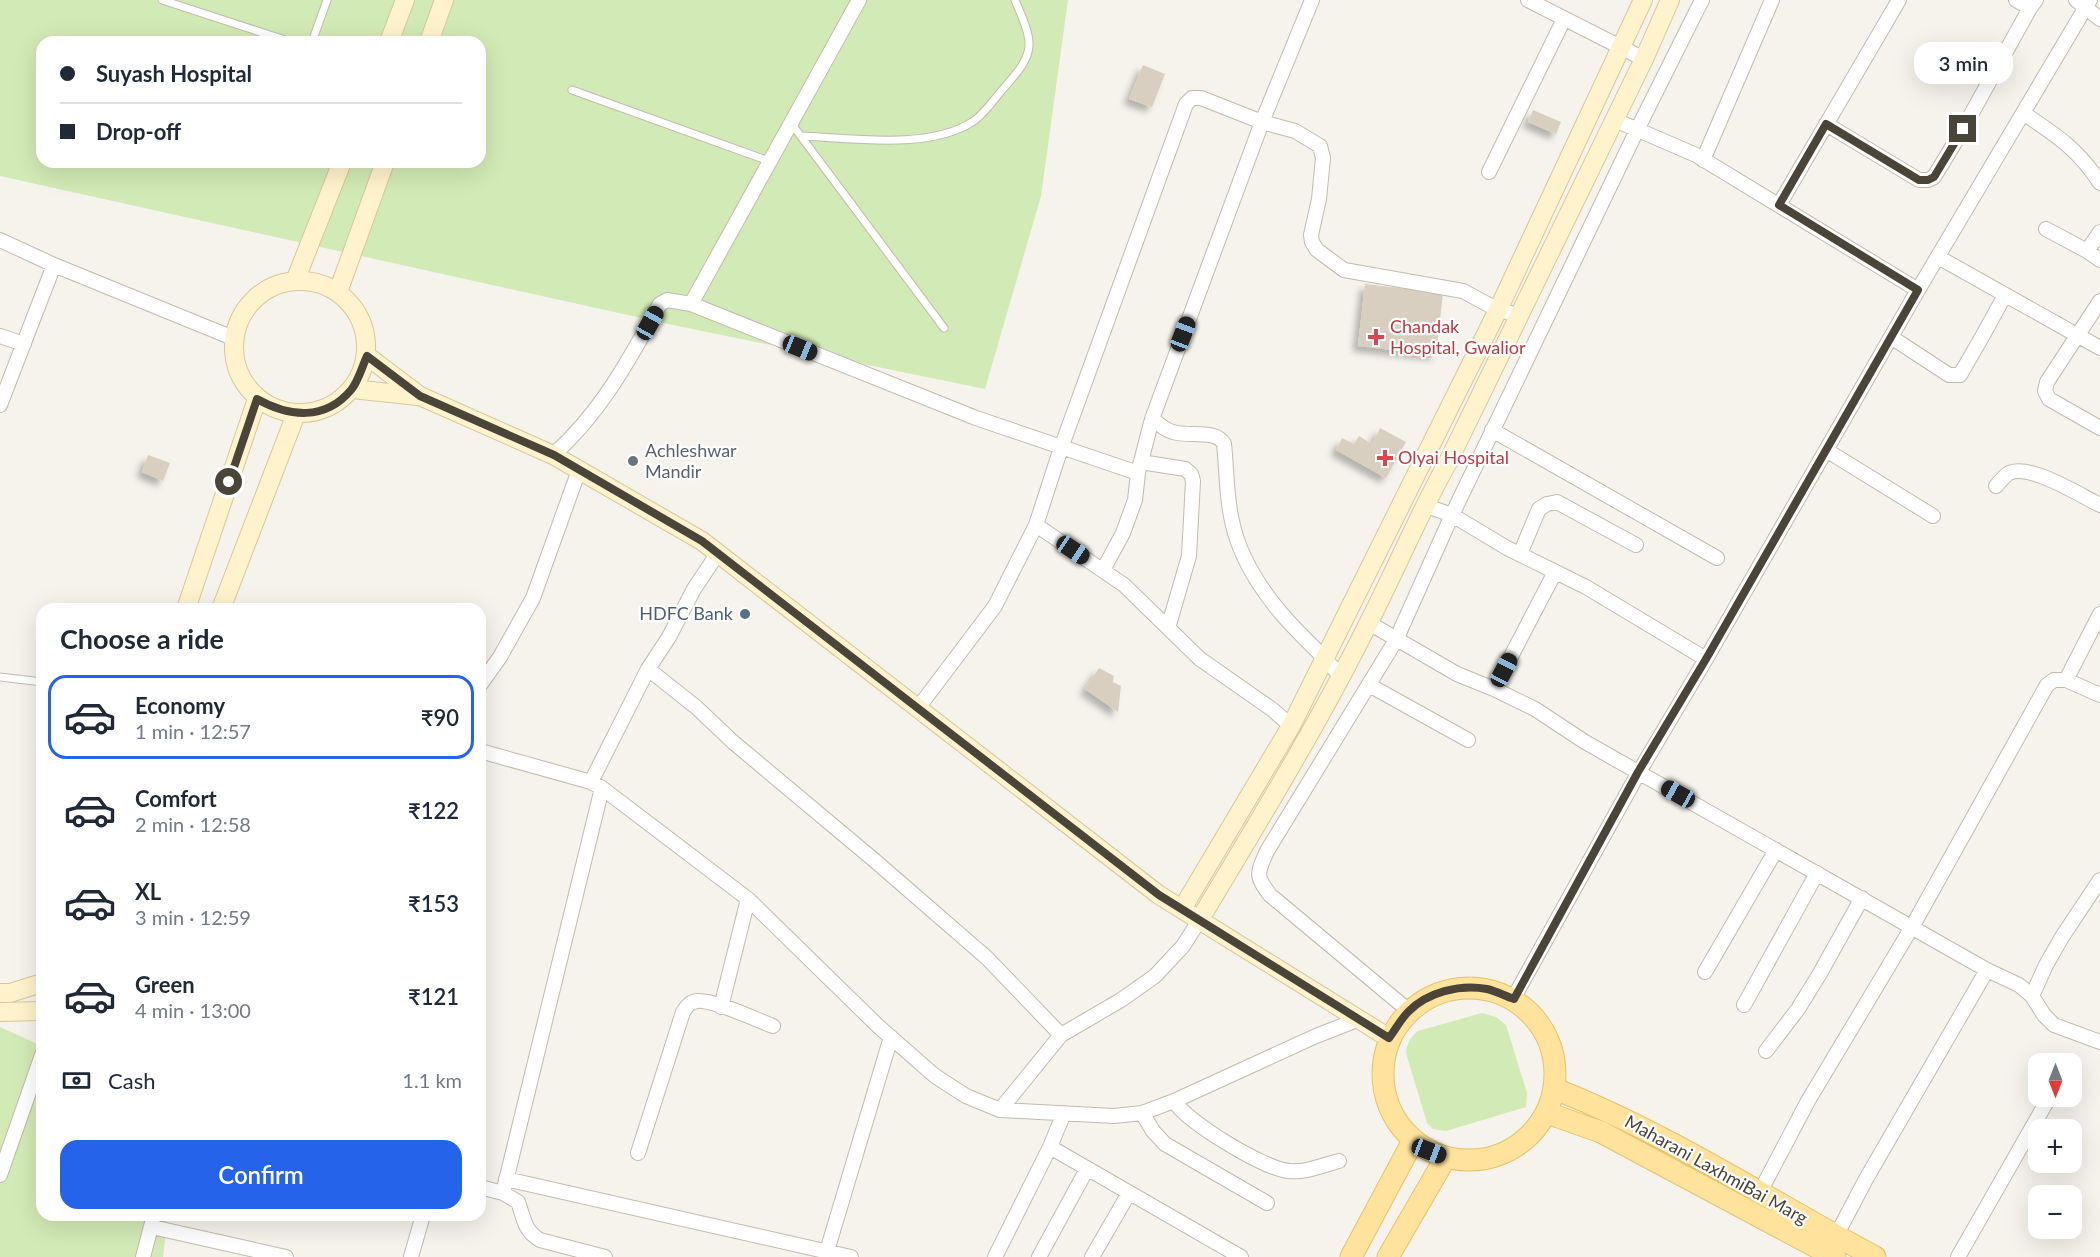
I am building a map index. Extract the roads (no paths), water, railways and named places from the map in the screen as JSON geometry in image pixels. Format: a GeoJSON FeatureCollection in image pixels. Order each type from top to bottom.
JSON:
{"type":"FeatureCollection","features":[{"type":"Feature","properties":{"kind":"main road"},"geometry":{"type":"LineString","coordinates":[[391,36],[405,0]]}},
{"type":"Feature","properties":{"kind":"main road"},"geometry":{"type":"LineString","coordinates":[[431,36],[444,0]]}},
{"type":"Feature","properties":{"kind":"main road"},"geometry":{"type":"LineString","coordinates":[[1182,909],[1291,726],[1498,310],[1643,0]]}},
{"type":"Feature","properties":{"kind":"main road"},"geometry":{"type":"LineString","coordinates":[[1199,921],[1309,737],[1369,623],[1424,505],[1448,462],[1615,120],[1670,0]]}},
{"type":"Feature","properties":{"kind":"main road"},"geometry":{"type":"LineString","coordinates":[[295,281],[340,168]]}},
{"type":"Feature","properties":{"kind":"main road"},"geometry":{"type":"LineString","coordinates":[[338,292],[383,168]]}},
{"type":"Feature","properties":{"kind":"main road"},"geometry":{"type":"LineString","coordinates":[[295,281],[318,283],[338,292],[354,307],[364,327],[367,356],[352,389],[337,404],[317,412],[296,414],[275,410],[257,399],[242,382],[234,361],[233,338],[240,316],[254,298],[273,286],[295,281]]}},
{"type":"Feature","properties":{"kind":"main road"},"geometry":{"type":"LineString","coordinates":[[367,356],[420,396],[554,455],[702,541],[1159,895],[1389,1038]]}},
{"type":"Feature","properties":{"kind":"main road"},"geometry":{"type":"LineString","coordinates":[[352,389],[420,396]]}},
{"type":"Feature","properties":{"kind":"main road"},"geometry":{"type":"LineString","coordinates":[[188,603],[257,399]]}},
{"type":"Feature","properties":{"kind":"main road"},"geometry":{"type":"LineString","coordinates":[[223,603],[296,414]]}},
{"type":"Feature","properties":{"kind":"main road"},"geometry":{"type":"LineString","coordinates":[[0,993],[10,993],[36,986]]}},
{"type":"Feature","properties":{"kind":"main road"},"geometry":{"type":"LineString","coordinates":[[1459,988],[1487,989],[1514,999],[1534,1016],[1548,1037],[1556,1062],[1555,1089],[1547,1113],[1534,1132],[1515,1148],[1494,1157],[1470,1160],[1446,1157],[1429,1151],[1413,1141],[1394,1118],[1384,1091],[1383,1061],[1389,1038],[1409,1011],[1432,995],[1459,988]]}},
{"type":"Feature","properties":{"kind":"main road"},"geometry":{"type":"LineString","coordinates":[[0,1012],[36,1011]]}},
{"type":"Feature","properties":{"kind":"main road","name":"Maharani LaxhmiBai Marg"},"geometry":{"type":"LineString","coordinates":[[1555,1089],[1604,1108],[1760,1192],[1836,1246],[1875,1257]]}},
{"type":"Feature","properties":{"kind":"main road"},"geometry":{"type":"LineString","coordinates":[[1547,1113],[1601,1132],[1836,1246]]}},
{"type":"Feature","properties":{"kind":"main road"},"geometry":{"type":"LineString","coordinates":[[1351,1257],[1413,1141]]}},
{"type":"Feature","properties":{"kind":"main road"},"geometry":{"type":"LineString","coordinates":[[1388,1257],[1446,1157]]}},
{"type":"Feature","properties":{"kind":"street"},"geometry":{"type":"LineString","coordinates":[[691,304],[859,0]]}},
{"type":"Feature","properties":{"kind":"street"},"geometry":{"type":"LineString","coordinates":[[1103,570],[1123,533],[1135,500],[1139,467],[1152,419],[1262,122],[1312,0]]}},
{"type":"Feature","properties":{"kind":"street"},"geometry":{"type":"LineString","coordinates":[[1528,0],[1644,59]]}},
{"type":"Feature","properties":{"kind":"street"},"geometry":{"type":"LineString","coordinates":[[1409,1011],[1270,895],[1261,883],[1258,872],[1267,851],[1396,640],[1492,430],[1702,0]]}},
{"type":"Feature","properties":{"kind":"street"},"geometry":{"type":"LineString","coordinates":[[1703,160],[1772,0]]}},
{"type":"Feature","properties":{"kind":"street"},"geometry":{"type":"LineString","coordinates":[[1779,205],[1899,0]]}},
{"type":"Feature","properties":{"kind":"street"},"geometry":{"type":"LineString","coordinates":[[1826,124],[1919,180],[1934,177],[2033,4],[2016,0]]}},
{"type":"Feature","properties":{"kind":"street"},"geometry":{"type":"LineString","coordinates":[[1514,999],[1638,772],[2023,113],[2084,3],[2100,19]]}},
{"type":"Feature","properties":{"kind":"street"},"geometry":{"type":"LineString","coordinates":[[1489,172],[1564,19]]}},
{"type":"Feature","properties":{"kind":"street"},"geometry":{"type":"LineString","coordinates":[[918,708],[995,606],[1036,525],[1061,448],[1186,104],[1192,98],[1202,98],[1262,122],[1295,131],[1320,146],[1323,158],[1319,199],[1311,235],[1312,242],[1317,250],[1344,270],[1462,291],[1498,310],[1519,315]]}},
{"type":"Feature","properties":{"kind":"street"},"geometry":{"type":"LineString","coordinates":[[2023,113],[2057,135],[2086,161],[2100,183]]}},
{"type":"Feature","properties":{"kind":"street"},"geometry":{"type":"LineString","coordinates":[[1615,120],[1703,160],[1918,290]]}},
{"type":"Feature","properties":{"kind":"street"},"geometry":{"type":"LineString","coordinates":[[2046,229],[2100,260]]}},
{"type":"Feature","properties":{"kind":"street"},"geometry":{"type":"LineString","coordinates":[[2087,251],[2100,232]]}},
{"type":"Feature","properties":{"kind":"street"},"geometry":{"type":"LineString","coordinates":[[0,240],[54,265],[233,338]]}},
{"type":"Feature","properties":{"kind":"street"},"geometry":{"type":"LineString","coordinates":[[1938,256],[2100,348]]}},
{"type":"Feature","properties":{"kind":"street"},"geometry":{"type":"LineString","coordinates":[[0,405],[54,265]]}},
{"type":"Feature","properties":{"kind":"street"},"geometry":{"type":"LineString","coordinates":[[1891,337],[1949,375],[1959,375],[2005,295]]}},
{"type":"Feature","properties":{"kind":"street"},"geometry":{"type":"LineString","coordinates":[[554,455],[608,395],[660,304],[667,300],[691,304],[976,418],[1061,448],[1139,467],[1185,469],[1191,474],[1193,481],[1189,556],[1168,628]]}},
{"type":"Feature","properties":{"kind":"street"},"geometry":{"type":"LineString","coordinates":[[2100,301],[2047,382],[2045,391],[2049,399],[2100,428]]}},
{"type":"Feature","properties":{"kind":"street"},"geometry":{"type":"LineString","coordinates":[[0,336],[24,344]]}},
{"type":"Feature","properties":{"kind":"street"},"geometry":{"type":"LineString","coordinates":[[1152,419],[1171,432],[1215,436],[1222,439],[1232,523],[1254,577],[1295,629],[1325,657],[1340,676]]}},
{"type":"Feature","properties":{"kind":"street"},"geometry":{"type":"LineString","coordinates":[[1492,430],[1717,558]]}},
{"type":"Feature","properties":{"kind":"street"},"geometry":{"type":"LineString","coordinates":[[1826,450],[1933,516]]}},
{"type":"Feature","properties":{"kind":"street"},"geometry":{"type":"LineString","coordinates":[[486,677],[500,657],[533,598],[579,470]]}},
{"type":"Feature","properties":{"kind":"street"},"geometry":{"type":"LineString","coordinates":[[1996,486],[2008,474],[2016,471],[2029,472],[2100,505]]}},
{"type":"Feature","properties":{"kind":"street"},"geometry":{"type":"LineString","coordinates":[[1520,554],[1539,509],[1557,502],[1636,545]]}},
{"type":"Feature","properties":{"kind":"street"},"geometry":{"type":"LineString","coordinates":[[1424,505],[1452,515],[1520,554],[1586,587],[1706,659]]}},
{"type":"Feature","properties":{"kind":"street"},"geometry":{"type":"LineString","coordinates":[[1036,525],[1103,570],[1141,601],[1200,658],[1273,710],[1291,726]]}},
{"type":"Feature","properties":{"kind":"street"},"geometry":{"type":"LineString","coordinates":[[504,1186],[596,785],[648,669],[669,637],[694,589],[718,553]]}},
{"type":"Feature","properties":{"kind":"street"},"geometry":{"type":"LineString","coordinates":[[1494,689],[1555,572]]}},
{"type":"Feature","properties":{"kind":"street"},"geometry":{"type":"LineString","coordinates":[[2066,680],[2100,614]]}},
{"type":"Feature","properties":{"kind":"street"},"geometry":{"type":"LineString","coordinates":[[1369,623],[1457,674],[1494,689],[1535,710],[1585,742],[1987,970],[2019,985],[2032,996],[2044,1015],[2054,1025],[2100,1042]]}},
{"type":"Feature","properties":{"kind":"street"},"geometry":{"type":"LineString","coordinates":[[648,669],[696,707],[733,742],[987,958],[1061,1035]]}},
{"type":"Feature","properties":{"kind":"street"},"geometry":{"type":"LineString","coordinates":[[1760,1192],[1809,1101],[1912,927],[2047,685],[2054,680],[2066,680],[2100,694]]}},
{"type":"Feature","properties":{"kind":"street"},"geometry":{"type":"LineString","coordinates":[[1369,685],[1467,740]]}},
{"type":"Feature","properties":{"kind":"street"},"geometry":{"type":"LineString","coordinates":[[486,753],[596,785],[748,899],[891,1037],[935,1076],[966,1096],[1000,1110],[1114,1116],[1142,1113],[1357,1020]]}},
{"type":"Feature","properties":{"kind":"street"},"geometry":{"type":"LineString","coordinates":[[1705,972],[1776,850]]}},
{"type":"Feature","properties":{"kind":"street"},"geometry":{"type":"LineString","coordinates":[[1744,1005],[1817,873]]}},
{"type":"Feature","properties":{"kind":"street"},"geometry":{"type":"LineString","coordinates":[[2032,996],[2046,965],[2100,880]]}},
{"type":"Feature","properties":{"kind":"street"},"geometry":{"type":"LineString","coordinates":[[1766,1051],[1819,975],[1862,898]]}},
{"type":"Feature","properties":{"kind":"street"},"geometry":{"type":"LineString","coordinates":[[721,1007],[748,899]]}},
{"type":"Feature","properties":{"kind":"street"},"geometry":{"type":"LineString","coordinates":[[1000,1110],[1061,1035],[1155,976],[1183,946],[1199,921]]}},
{"type":"Feature","properties":{"kind":"street"},"geometry":{"type":"LineString","coordinates":[[1836,1246],[1866,1179],[1987,970]]}},
{"type":"Feature","properties":{"kind":"street"},"geometry":{"type":"LineString","coordinates":[[638,1153],[683,1012],[688,1004],[698,1000],[773,1026]]}},
{"type":"Feature","properties":{"kind":"street"},"geometry":{"type":"LineString","coordinates":[[827,1251],[891,1037]]}},
{"type":"Feature","properties":{"kind":"street"},"geometry":{"type":"LineString","coordinates":[[0,1175],[36,1072]]}},
{"type":"Feature","properties":{"kind":"street"},"geometry":{"type":"LineString","coordinates":[[1174,1101],[1190,1119],[1264,1164],[1280,1170],[1298,1172],[1339,1161]]}},
{"type":"Feature","properties":{"kind":"street"},"geometry":{"type":"LineString","coordinates":[[1958,1257],[2044,1107]]}},
{"type":"Feature","properties":{"kind":"street"},"geometry":{"type":"LineString","coordinates":[[995,1257],[1050,1147],[1064,1113]]}},
{"type":"Feature","properties":{"kind":"street"},"geometry":{"type":"LineString","coordinates":[[1142,1113],[1153,1131],[1165,1144],[1267,1203]]}},
{"type":"Feature","properties":{"kind":"street"},"geometry":{"type":"LineString","coordinates":[[1050,1147],[1241,1257]]}},
{"type":"Feature","properties":{"kind":"street"},"geometry":{"type":"LineString","coordinates":[[1039,1257],[1087,1169]]}},
{"type":"Feature","properties":{"kind":"street"},"geometry":{"type":"LineString","coordinates":[[504,1186],[519,1202],[525,1226],[532,1235],[540,1240],[605,1257]]}},
{"type":"Feature","properties":{"kind":"street"},"geometry":{"type":"LineString","coordinates":[[486,1187],[504,1186],[851,1257]]}},
{"type":"Feature","properties":{"kind":"street"},"geometry":{"type":"LineString","coordinates":[[1092,1257],[1129,1193]]}},
{"type":"Feature","properties":{"kind":"street"},"geometry":{"type":"LineString","coordinates":[[142,1257],[153,1221],[286,1257]]}},
{"type":"Feature","properties":{"kind":"street"},"geometry":{"type":"LineString","coordinates":[[411,1257],[421,1221]]}},
{"type":"Feature","properties":{"kind":"lane"},"geometry":{"type":"LineString","coordinates":[[162,0],[273,36]]}},
{"type":"Feature","properties":{"kind":"lane"},"geometry":{"type":"LineString","coordinates":[[314,36],[327,0]]}},
{"type":"Feature","properties":{"kind":"lane"},"geometry":{"type":"LineString","coordinates":[[801,136],[906,140],[942,135],[974,121],[1022,68],[1029,51],[1029,33],[1015,0]]}},
{"type":"Feature","properties":{"kind":"lane"},"geometry":{"type":"LineString","coordinates":[[572,90],[769,161]]}},
{"type":"Feature","properties":{"kind":"lane"},"geometry":{"type":"LineString","coordinates":[[791,122],[944,328]]}},
{"type":"Feature","properties":{"kind":"lane"},"geometry":{"type":"LineString","coordinates":[[0,677],[36,681]]}},
{"type":"Feature","properties":{"kind":"place","name":"Chandak Hospital, Gwalior"},"geometry":{"type":"Point","coordinates":[1376,337]}},
{"type":"Feature","properties":{"kind":"place","name":"Olyai Hospital"},"geometry":{"type":"Point","coordinates":[1385,458]}},
{"type":"Feature","properties":{"kind":"place","name":"Achleshwar Mandir"},"geometry":{"type":"Point","coordinates":[633,461]}},
{"type":"Feature","properties":{"kind":"place","name":"HDFC Bank"},"geometry":{"type":"Point","coordinates":[745,614]}}]}
